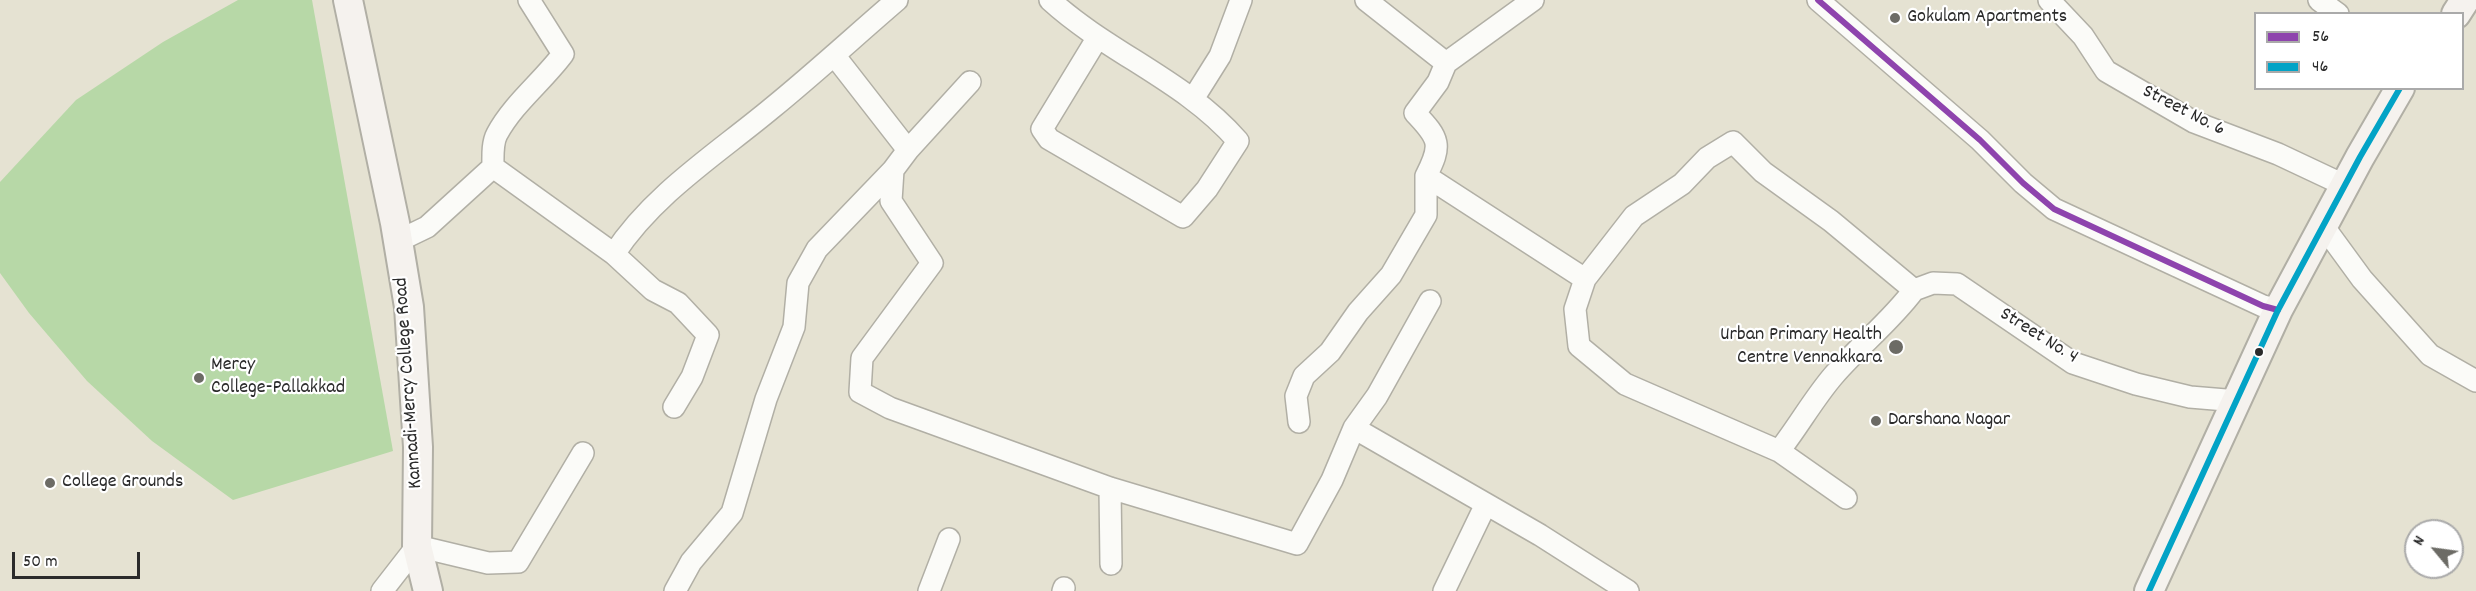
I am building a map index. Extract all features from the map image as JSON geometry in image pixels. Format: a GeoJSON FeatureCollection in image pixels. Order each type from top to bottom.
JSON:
{"type":"FeatureCollection","features":[{"type":"Feature","properties":{"kind":"main road","name":"Kannadi-Mercy College Road"},"geometry":{"type":"LineString","coordinates":[[348,0],[398,240],[410,319],[417,447],[417,546],[428,591]]}},
{"type":"Feature","properties":{"kind":"main road"},"geometry":{"type":"LineString","coordinates":[[2149,591],[2278,310],[2399,90]]}},
{"type":"Feature","properties":{"kind":"street"},"geometry":{"type":"LineString","coordinates":[[398,240],[427,227],[492,167],[495,136],[517,106],[547,76],[563,54],[545,21],[529,0]]}},
{"type":"Feature","properties":{"kind":"street"},"geometry":{"type":"LineString","coordinates":[[614,254],[625,237],[682,180],[773,108],[897,0]]}},
{"type":"Feature","properties":{"kind":"street"},"geometry":{"type":"LineString","coordinates":[[1050,0],[1098,37],[1193,99],[1238,141],[1207,189],[1183,217],[1049,139],[1042,129],[1098,37]]}},
{"type":"Feature","properties":{"kind":"street"},"geometry":{"type":"LineString","coordinates":[[1193,99],[1220,56],[1241,0]]}},
{"type":"Feature","properties":{"kind":"street"},"geometry":{"type":"LineString","coordinates":[[1366,0],[1446,63]]}},
{"type":"Feature","properties":{"kind":"street"},"geometry":{"type":"LineString","coordinates":[[1299,422],[1296,396],[1304,376],[1330,352],[1358,312],[1391,275],[1426,215],[1426,177],[1437,154],[1435,134],[1415,114],[1438,82],[1446,63],[1533,0]]}},
{"type":"Feature","properties":{"kind":"street"},"geometry":{"type":"LineString","coordinates":[[1818,0],[1980,140],[2023,183],[2054,209],[2107,236],[2264,306],[2278,310]]}},
{"type":"Feature","properties":{"kind":"street","name":"Street No. 6"},"geometry":{"type":"LineString","coordinates":[[2049,0],[2083,36],[2106,71],[2194,122],[2278,154],[2346,186]]}},
{"type":"Feature","properties":{"kind":"street"},"geometry":{"type":"LineString","coordinates":[[2319,0],[2335,12]]}},
{"type":"Feature","properties":{"kind":"street"},"geometry":{"type":"LineString","coordinates":[[834,55],[908,150]]}},
{"type":"Feature","properties":{"kind":"street"},"geometry":{"type":"LineString","coordinates":[[675,591],[691,562],[732,513],[766,399],[794,327],[798,283],[817,249],[893,170],[908,150],[970,82]]}},
{"type":"Feature","properties":{"kind":"street"},"geometry":{"type":"LineString","coordinates":[[1779,451],[1832,378],[1862,343],[1896,314],[1914,290],[1831,221],[1763,172],[1733,142],[1707,158],[1682,184],[1634,216],[1585,279],[1575,309],[1579,346],[1625,384],[1779,451],[1846,498]]}},
{"type":"Feature","properties":{"kind":"street"},"geometry":{"type":"LineString","coordinates":[[492,167],[614,254],[653,290],[678,303],[708,335],[692,377],[674,407]]}},
{"type":"Feature","properties":{"kind":"street"},"geometry":{"type":"LineString","coordinates":[[893,170],[891,201],[932,263],[862,358],[860,392],[890,408],[1110,488],[1297,544],[1332,480],[1354,428],[1377,396],[1430,301]]}},
{"type":"Feature","properties":{"kind":"street"},"geometry":{"type":"LineString","coordinates":[[1426,177],[1585,279]]}},
{"type":"Feature","properties":{"kind":"street"},"geometry":{"type":"LineString","coordinates":[[2324,227],[2369,287],[2430,355],[2476,381]]}},
{"type":"Feature","properties":{"kind":"street","name":"Street No. 4"},"geometry":{"type":"LineString","coordinates":[[1914,290],[1933,283],[1958,284],[2073,363],[2136,384],[2190,397],[2238,401]]}},
{"type":"Feature","properties":{"kind":"street"},"geometry":{"type":"LineString","coordinates":[[1354,428],[1486,504],[1628,591]]}},
{"type":"Feature","properties":{"kind":"street"},"geometry":{"type":"LineString","coordinates":[[382,591],[417,546],[488,563],[518,562],[583,453]]}},
{"type":"Feature","properties":{"kind":"street"},"geometry":{"type":"LineString","coordinates":[[1110,488],[1111,564]]}},
{"type":"Feature","properties":{"kind":"street"},"geometry":{"type":"LineString","coordinates":[[1444,591],[1486,504]]}},
{"type":"Feature","properties":{"kind":"street"},"geometry":{"type":"LineString","coordinates":[[929,591],[949,539]]}},
{"type":"Feature","properties":{"kind":"green space","name":"Mercy College-Pallakkad"},"geometry":{"type":"Polygon","coordinates":[[[238,0],[312,0],[393,451],[233,500],[152,441],[87,381],[29,313],[0,273],[0,182],[76,100],[163,42],[238,0]]]}},
{"type":"Feature","properties":{"kind":"transit line","name":"56"},"geometry":{"type":"LineString","coordinates":[[1818,0],[1980,140],[2023,183],[2054,209],[2263,306],[2278,310]]}},
{"type":"Feature","properties":{"kind":"transit line","name":"46"},"geometry":{"type":"LineString","coordinates":[[2149,591],[2278,310],[2399,90]]}},
{"type":"Feature","properties":{"kind":"place","name":"Gokulam Apartments"},"geometry":{"type":"Point","coordinates":[1895,18]}},
{"type":"Feature","properties":{"kind":"place","name":"Urban Primary Health Centre Vennakkara"},"geometry":{"type":"Point","coordinates":[1896,347]}},
{"type":"Feature","properties":{"kind":"place","name":"Mercy College-Pallakkad"},"geometry":{"type":"Point","coordinates":[199,378]}},
{"type":"Feature","properties":{"kind":"place","name":"Darshana Nagar"},"geometry":{"type":"Point","coordinates":[1876,421]}},
{"type":"Feature","properties":{"kind":"place","name":"College Grounds"},"geometry":{"type":"Point","coordinates":[50,483]}}]}
